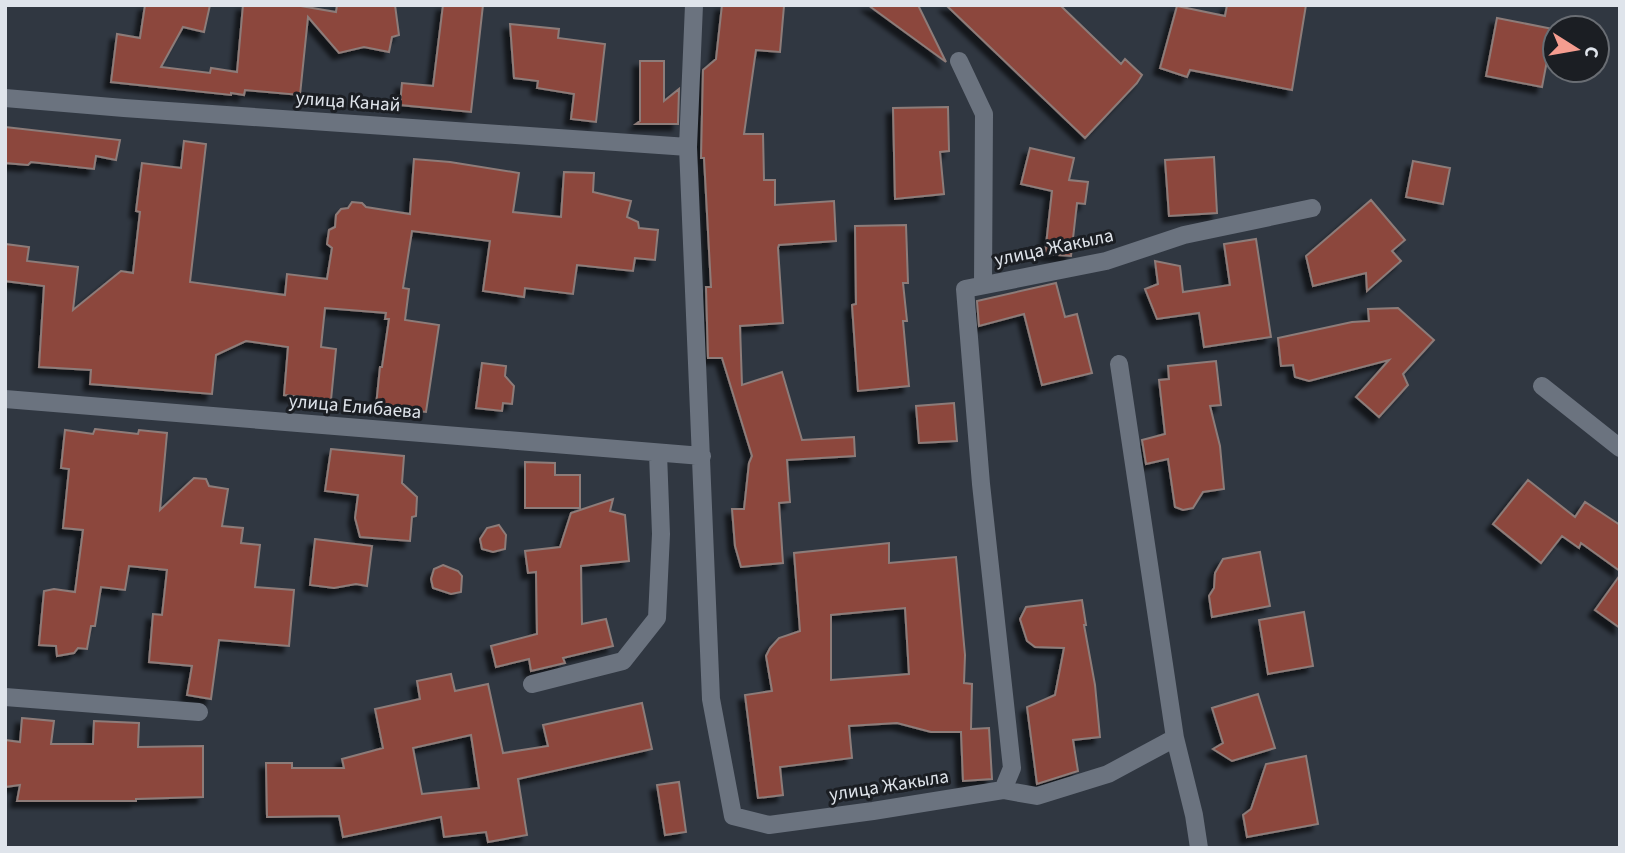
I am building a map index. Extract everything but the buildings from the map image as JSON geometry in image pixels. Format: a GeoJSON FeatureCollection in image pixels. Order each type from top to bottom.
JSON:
{"type":"FeatureCollection","features":[{"type":"Feature","properties":{"kind":"street","name":"улица Жакыла"},"geometry":{"type":"LineString","coordinates":[[694,5],[688,147],[711,699],[733,816],[769,825],[1003,790],[1012,768],[981,484],[965,289],[1106,261],[1184,235],[1312,208]]}},
{"type":"Feature","properties":{"kind":"street"},"geometry":{"type":"LineString","coordinates":[[959,61],[984,114],[983,285]]}},
{"type":"Feature","properties":{"kind":"street","name":"улица Канай"},"geometry":{"type":"LineString","coordinates":[[5,98],[688,147]]}},
{"type":"Feature","properties":{"kind":"street"},"geometry":{"type":"LineString","coordinates":[[1119,364],[1175,738],[1199,848]]}},
{"type":"Feature","properties":{"kind":"street"},"geometry":{"type":"LineString","coordinates":[[1542,386],[1620,448]]}},
{"type":"Feature","properties":{"kind":"street","name":"улица Елибаева"},"geometry":{"type":"LineString","coordinates":[[5,399],[702,456]]}},
{"type":"Feature","properties":{"kind":"street"},"geometry":{"type":"LineString","coordinates":[[531,684],[623,661],[657,618],[661,534],[658,453]]}},
{"type":"Feature","properties":{"kind":"street"},"geometry":{"type":"LineString","coordinates":[[5,697],[199,712]]}},
{"type":"Feature","properties":{"kind":"street"},"geometry":{"type":"LineString","coordinates":[[1003,790],[1037,796],[1108,774],[1175,738]]}}]}
